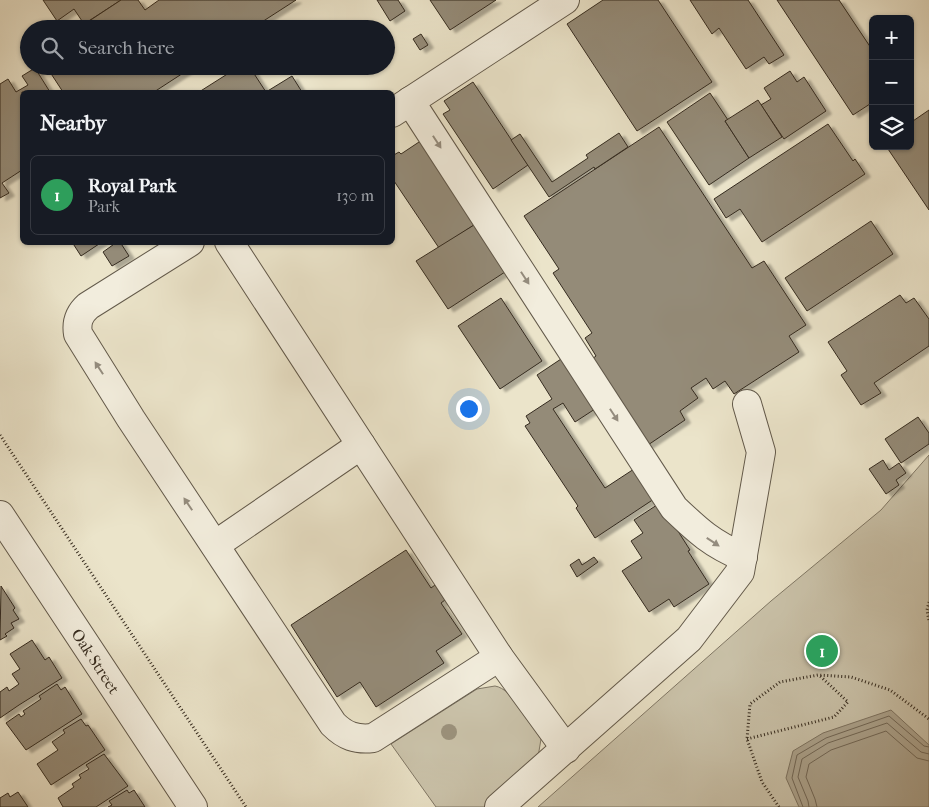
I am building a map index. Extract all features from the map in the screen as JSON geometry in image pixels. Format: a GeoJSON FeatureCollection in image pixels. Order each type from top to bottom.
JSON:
{"type":"FeatureCollection","features":[{"type":"Feature","properties":{"kind":"street"},"geometry":{"type":"LineString","coordinates":[[565,0],[401,107],[674,508],[700,533],[724,549],[743,557]]}},
{"type":"Feature","properties":{"kind":"street"},"geometry":{"type":"LineString","coordinates":[[185,245],[88,306],[80,315],[76,327],[78,334],[333,724],[346,735],[364,739],[373,738],[499,657]]}},
{"type":"Feature","properties":{"kind":"street"},"geometry":{"type":"LineString","coordinates":[[231,245],[499,657],[566,749]]}},
{"type":"Feature","properties":{"kind":"street"},"geometry":{"type":"LineString","coordinates":[[499,807],[689,639],[740,572],[761,452],[747,404]]}},
{"type":"Feature","properties":{"kind":"street"},"geometry":{"type":"LineString","coordinates":[[215,545],[361,445]]}},
{"type":"Feature","properties":{"kind":"street","name":"Oak Street"},"geometry":{"type":"LineString","coordinates":[[0,515],[193,807]]}},
{"type":"Feature","properties":{"kind":"path"},"geometry":{"type":"LineString","coordinates":[[0,435],[246,807]]}},
{"type":"Feature","properties":{"kind":"path"},"geometry":{"type":"LineString","coordinates":[[929,602],[927,610],[929,621]]}},
{"type":"Feature","properties":{"kind":"path"},"geometry":{"type":"LineString","coordinates":[[748,739],[834,717],[848,702],[818,675]]}},
{"type":"Feature","properties":{"kind":"path"},"geometry":{"type":"LineString","coordinates":[[779,807],[762,782],[748,739],[750,704],[780,682],[818,675],[851,677],[890,690],[929,719]]}},
{"type":"Feature","properties":{"kind":"shaded area"},"geometry":{"type":"Polygon","coordinates":[[[929,455],[929,807],[538,807],[771,601],[881,510],[929,455]]]}},
{"type":"Feature","properties":{"kind":"shaded area"},"geometry":{"type":"Polygon","coordinates":[[[495,686],[502,688],[515,700],[541,739],[538,757],[523,775],[485,807],[436,807],[391,744],[477,689],[495,686]]]}},
{"type":"Feature","properties":{"kind":"water"},"geometry":{"type":"Polygon","coordinates":[[[891,710],[929,745],[929,807],[799,807],[786,778],[793,751],[823,733],[891,710]]]}},
{"type":"Feature","properties":{"kind":"building"},"geometry":{"type":"Polygon","coordinates":[[[43,0],[121,0],[90,20],[81,20],[74,9],[56,20],[43,0]]]}},
{"type":"Feature","properties":{"kind":"building"},"geometry":{"type":"Polygon","coordinates":[[[121,0],[138,0],[145,10],[159,0],[296,0],[265,20],[91,20],[121,0]]]}},
{"type":"Feature","properties":{"kind":"building"},"geometry":{"type":"Polygon","coordinates":[[[377,0],[398,0],[405,11],[389,20],[377,0]]]}},
{"type":"Feature","properties":{"kind":"building"},"geometry":{"type":"Polygon","coordinates":[[[430,0],[496,0],[450,30],[430,0]]]}},
{"type":"Feature","properties":{"kind":"building"},"geometry":{"type":"Polygon","coordinates":[[[603,0],[658,0],[712,82],[637,131],[567,24],[603,0]]]}},
{"type":"Feature","properties":{"kind":"building"},"geometry":{"type":"Polygon","coordinates":[[[690,0],[748,0],[784,55],[769,64],[764,57],[746,69],[719,28],[712,34],[690,0]]]}},
{"type":"Feature","properties":{"kind":"building"},"geometry":{"type":"Polygon","coordinates":[[[777,0],[839,0],[869,45],[869,105],[853,115],[777,0]]]}},
{"type":"Feature","properties":{"kind":"building"},"geometry":{"type":"Polygon","coordinates":[[[421,34],[428,45],[420,50],[413,39],[421,34]]]}},
{"type":"Feature","properties":{"kind":"building"},"geometry":{"type":"Polygon","coordinates":[[[790,71],[797,82],[804,77],[826,111],[784,139],[761,105],[771,99],[764,88],[790,71]]]}},
{"type":"Feature","properties":{"kind":"building"},"geometry":{"type":"Polygon","coordinates":[[[39,75],[49,90],[20,90],[20,171],[2,183],[9,193],[0,198],[0,84],[8,79],[16,92],[28,85],[22,76],[39,75]]]}},
{"type":"Feature","properties":{"kind":"building"},"geometry":{"type":"Polygon","coordinates":[[[52,75],[180,75],[157,90],[62,90],[52,75]]]}},
{"type":"Feature","properties":{"kind":"building"},"geometry":{"type":"Polygon","coordinates":[[[226,75],[255,75],[265,90],[202,90],[226,75]]]}},
{"type":"Feature","properties":{"kind":"building"},"geometry":{"type":"Polygon","coordinates":[[[292,76],[301,90],[269,90],[292,76]]]}},
{"type":"Feature","properties":{"kind":"building"},"geometry":{"type":"Polygon","coordinates":[[[473,82],[528,165],[493,189],[443,114],[450,110],[444,101],[473,82]]]}},
{"type":"Feature","properties":{"kind":"building"},"geometry":{"type":"Polygon","coordinates":[[[710,93],[728,120],[725,121],[749,158],[709,185],[667,122],[710,93]]]}},
{"type":"Feature","properties":{"kind":"building"},"geometry":{"type":"Polygon","coordinates":[[[758,100],[782,137],[749,158],[725,121],[758,100]]]}},
{"type":"Feature","properties":{"kind":"building"},"geometry":{"type":"Polygon","coordinates":[[[929,110],[929,210],[889,150],[914,150],[914,120],[929,110]]]}},
{"type":"Feature","properties":{"kind":"building"},"geometry":{"type":"Polygon","coordinates":[[[828,124],[853,161],[855,159],[865,174],[762,242],[740,209],[726,218],[714,199],[828,124]]]}},
{"type":"Feature","properties":{"kind":"building"},"geometry":{"type":"Polygon","coordinates":[[[659,127],[752,268],[764,261],[806,325],[789,336],[799,352],[734,394],[725,381],[713,389],[706,378],[691,388],[698,398],[680,411],[685,420],[645,447],[592,359],[596,356],[585,338],[592,333],[553,273],[559,269],[524,216],[659,127]]]}},
{"type":"Feature","properties":{"kind":"building"},"geometry":{"type":"Polygon","coordinates":[[[619,133],[628,147],[549,197],[511,140],[520,134],[552,182],[588,158],[586,155],[619,133]]]}},
{"type":"Feature","properties":{"kind":"building"},"geometry":{"type":"Polygon","coordinates":[[[425,138],[476,214],[469,218],[474,225],[439,248],[395,182],[395,154],[399,152],[401,154],[425,138]]]}},
{"type":"Feature","properties":{"kind":"building"},"geometry":{"type":"Polygon","coordinates":[[[871,221],[893,254],[807,311],[785,278],[871,221]]]}},
{"type":"Feature","properties":{"kind":"building"},"geometry":{"type":"Polygon","coordinates":[[[474,225],[505,272],[448,309],[416,261],[474,225]]]}},
{"type":"Feature","properties":{"kind":"building"},"geometry":{"type":"Polygon","coordinates":[[[74,245],[98,245],[81,256],[74,245]]]}},
{"type":"Feature","properties":{"kind":"building"},"geometry":{"type":"Polygon","coordinates":[[[113,245],[122,245],[129,256],[112,266],[103,252],[113,245]]]}},
{"type":"Feature","properties":{"kind":"building"},"geometry":{"type":"Polygon","coordinates":[[[900,295],[906,303],[914,298],[929,319],[929,346],[874,383],[881,393],[861,405],[841,375],[847,371],[828,342],[900,295]]]}},
{"type":"Feature","properties":{"kind":"building"},"geometry":{"type":"Polygon","coordinates":[[[501,298],[542,361],[500,389],[458,326],[501,298]]]}},
{"type":"Feature","properties":{"kind":"building"},"geometry":{"type":"Polygon","coordinates":[[[561,359],[595,409],[575,422],[563,403],[553,409],[605,488],[634,469],[654,499],[595,538],[576,508],[578,506],[525,426],[530,423],[526,416],[552,399],[537,375],[561,359]]]}},
{"type":"Feature","properties":{"kind":"building"},"geometry":{"type":"Polygon","coordinates":[[[918,417],[929,433],[929,444],[901,463],[885,439],[918,417]]]}},
{"type":"Feature","properties":{"kind":"building"},"geometry":{"type":"Polygon","coordinates":[[[883,460],[889,470],[899,463],[906,473],[896,480],[899,485],[886,494],[869,469],[883,460]]]}},
{"type":"Feature","properties":{"kind":"building"},"geometry":{"type":"Polygon","coordinates":[[[660,503],[709,584],[674,607],[669,599],[649,612],[622,571],[642,558],[631,541],[643,533],[634,520],[660,503]]]}},
{"type":"Feature","properties":{"kind":"building"},"geometry":{"type":"Polygon","coordinates":[[[406,550],[431,588],[435,585],[445,600],[441,603],[462,634],[436,651],[444,663],[376,707],[360,682],[337,697],[291,625],[406,550]]]}},
{"type":"Feature","properties":{"kind":"building"},"geometry":{"type":"Polygon","coordinates":[[[594,557],[598,562],[577,577],[570,565],[579,559],[582,565],[594,557]]]}},
{"type":"Feature","properties":{"kind":"building"},"geometry":{"type":"Polygon","coordinates":[[[1,586],[15,608],[13,610],[19,619],[11,623],[14,628],[5,634],[7,636],[0,640],[1,586]]]}},
{"type":"Feature","properties":{"kind":"building"},"geometry":{"type":"Polygon","coordinates":[[[32,640],[45,660],[49,657],[62,678],[0,718],[0,692],[7,687],[9,691],[19,684],[12,674],[20,669],[10,654],[32,640]]]}},
{"type":"Feature","properties":{"kind":"building"},"geometry":{"type":"Polygon","coordinates":[[[57,684],[61,690],[65,687],[82,714],[26,750],[6,723],[19,714],[21,717],[25,714],[23,711],[41,699],[39,696],[57,684]]]}},
{"type":"Feature","properties":{"kind":"building"},"geometry":{"type":"Polygon","coordinates":[[[81,719],[86,726],[88,725],[105,750],[51,785],[37,764],[58,750],[52,742],[65,733],[63,730],[81,719]]]}},
{"type":"Feature","properties":{"kind":"building"},"geometry":{"type":"Polygon","coordinates":[[[104,754],[128,786],[96,807],[63,807],[58,798],[74,787],[72,784],[81,778],[79,775],[89,769],[86,765],[104,754]]]}},
{"type":"Feature","properties":{"kind":"building"},"geometry":{"type":"Polygon","coordinates":[[[127,790],[129,793],[134,790],[145,807],[108,807],[112,805],[109,801],[127,790]]]}},
{"type":"Feature","properties":{"kind":"building"},"geometry":{"type":"Polygon","coordinates":[[[18,792],[28,807],[0,807],[0,798],[8,793],[10,797],[18,792]]]}},
{"type":"Feature","properties":{"kind":"place","name":"Royal Park"},"geometry":{"type":"Point","coordinates":[822,651]}}]}
